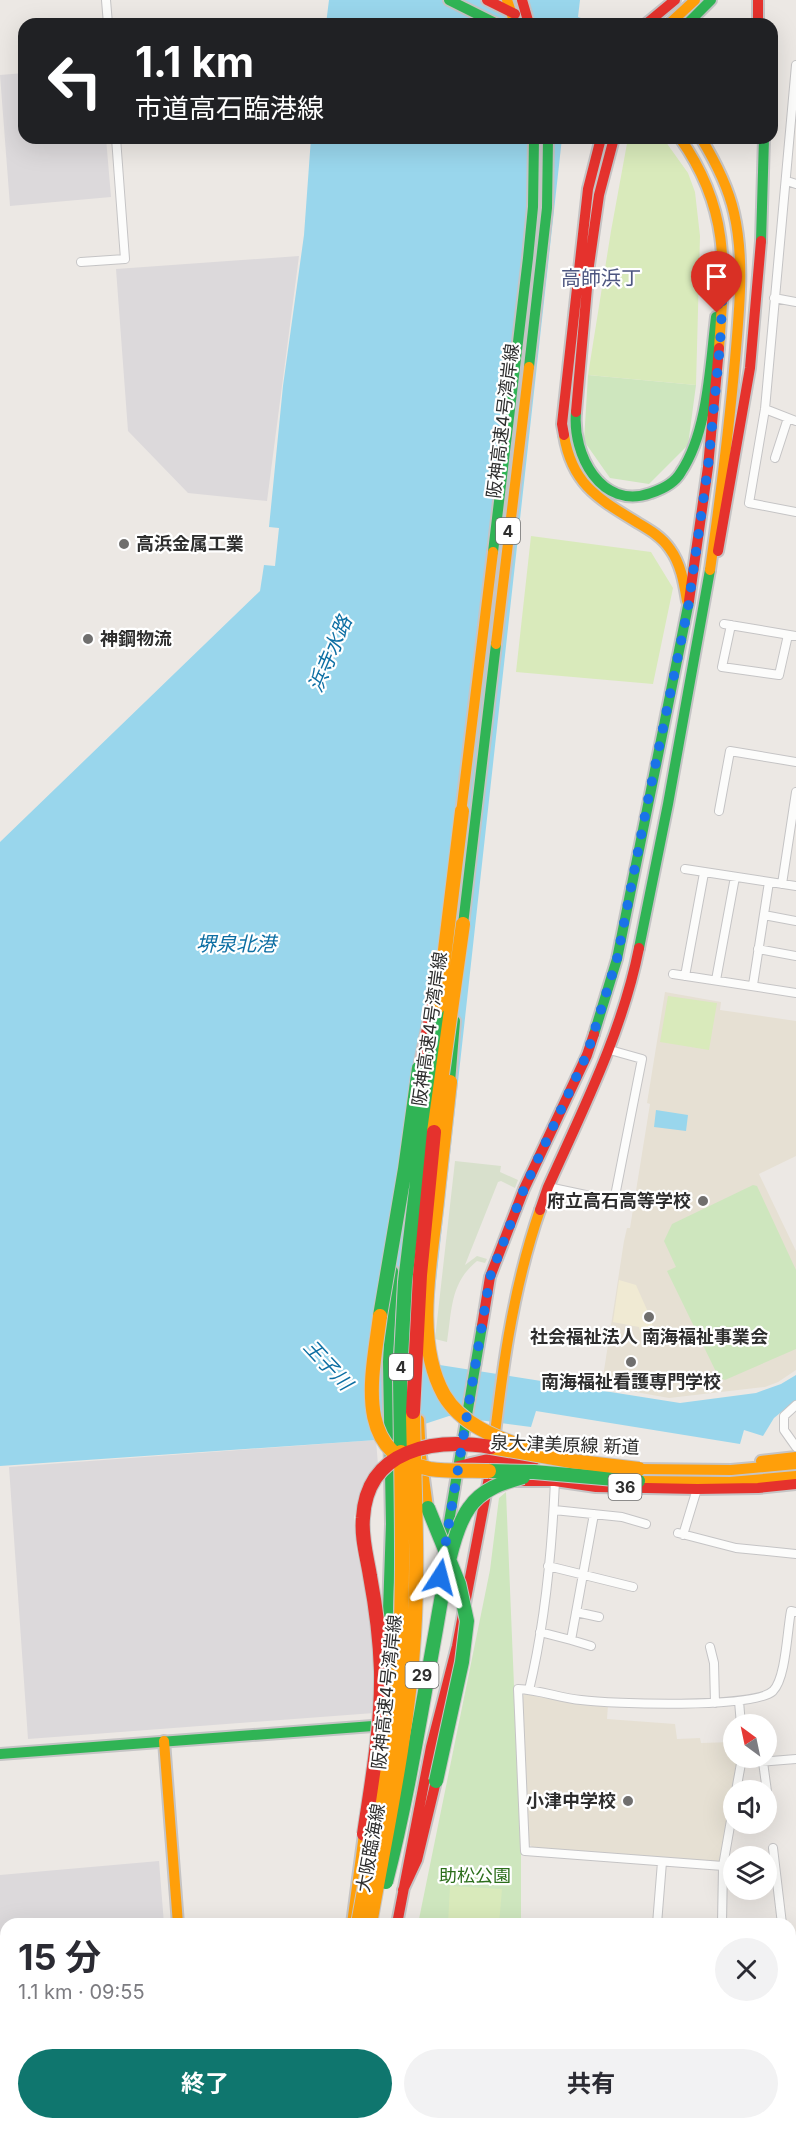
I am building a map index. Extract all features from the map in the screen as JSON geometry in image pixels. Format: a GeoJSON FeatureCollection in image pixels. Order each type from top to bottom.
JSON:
{"type":"FeatureCollection","features":[{"type":"Feature","properties":{"kind":"main road"},"geometry":{"type":"LineString","coordinates":[[449,0],[485,18]]}},
{"type":"Feature","properties":{"kind":"main road"},"geometry":{"type":"LineString","coordinates":[[487,0],[522,18]]}},
{"type":"Feature","properties":{"kind":"main road"},"geometry":{"type":"LineString","coordinates":[[507,0],[513,18]]}},
{"type":"Feature","properties":{"kind":"main road"},"geometry":{"type":"LineString","coordinates":[[522,0],[527,18]]}},
{"type":"Feature","properties":{"kind":"main road"},"geometry":{"type":"LineString","coordinates":[[653,18],[675,0]]}},
{"type":"Feature","properties":{"kind":"main road"},"geometry":{"type":"LineString","coordinates":[[676,18],[695,0]]}},
{"type":"Feature","properties":{"kind":"main road"},"geometry":{"type":"LineString","coordinates":[[693,18],[711,0]]}},
{"type":"Feature","properties":{"kind":"main road"},"geometry":{"type":"LineString","coordinates":[[758,0],[758,18]]}},
{"type":"Feature","properties":{"kind":"main road","name":"阪神高速4号湾岸線"},"geometry":{"type":"LineString","coordinates":[[360,1918],[397,1684],[403,1590],[400,1377],[405,1282],[528,258],[533,207],[534,144]]}},
{"type":"Feature","properties":{"kind":"main road","name":"阪神高速4号湾岸線"},"geometry":{"type":"LineString","coordinates":[[371,1918],[403,1738],[413,1644],[415,1566],[413,1374],[419,1280],[440,1080],[463,924],[541,262],[549,168],[548,144]]}},
{"type":"Feature","properties":{"kind":"main road"},"geometry":{"type":"LineString","coordinates":[[599,144],[588,189],[562,424],[565,446],[575,474],[588,491],[652,531],[673,551],[680,567],[688,608]]}},
{"type":"Feature","properties":{"kind":"main road"},"geometry":{"type":"LineString","coordinates":[[612,144],[599,195],[589,265],[575,424],[578,449],[585,464],[602,484],[612,491],[632,497],[658,491],[680,476],[687,464],[699,430],[724,267]]}},
{"type":"Feature","properties":{"kind":"main road","name":"大阪臨海線"},"geometry":{"type":"LineString","coordinates":[[376,1918],[429,1643],[490,1277],[524,1189],[587,1054],[617,959],[688,608],[708,467],[720,345],[724,267],[719,222],[712,199],[697,162],[684,144]]}},
{"type":"Feature","properties":{"kind":"main road","name":"29"},"geometry":{"type":"LineString","coordinates":[[398,1918],[431,1747],[457,1646],[489,1481],[502,1371],[517,1286],[528,1244],[548,1187],[610,1050],[622,1015],[636,963],[699,636],[727,453],[740,297],[734,213],[717,164],[705,144]]}},
{"type":"Feature","properties":{"kind":"main road"},"geometry":{"type":"LineString","coordinates":[[699,636],[723,530],[750,368],[762,235],[764,144]]}},
{"type":"Feature","properties":{"kind":"main road"},"geometry":{"type":"LineString","coordinates":[[361,1918],[368,1892],[368,1829],[383,1725],[390,1559],[388,1350],[392,1286],[419,1068],[433,999],[462,811]]}},
{"type":"Feature","properties":{"kind":"main road"},"geometry":{"type":"LineString","coordinates":[[463,924],[428,1301],[428,1345],[433,1370],[443,1394],[458,1412],[490,1434],[536,1450],[638,1475]]}},
{"type":"Feature","properties":{"kind":"main road"},"geometry":{"type":"LineString","coordinates":[[405,1169],[384,1285],[371,1387],[377,1428],[396,1454],[411,1464],[430,1469],[638,1475],[730,1482],[796,1476]]}},
{"type":"Feature","properties":{"kind":"main road"},"geometry":{"type":"LineString","coordinates":[[403,1890],[417,1860],[464,1655],[467,1626],[466,1611],[458,1582],[428,1508],[421,1456],[416,1328]]}},
{"type":"Feature","properties":{"kind":"main road"},"geometry":{"type":"LineString","coordinates":[[353,1918],[380,1722],[380,1649],[362,1527],[366,1502],[376,1479],[404,1453],[437,1444],[466,1444],[638,1475]]}},
{"type":"Feature","properties":{"kind":"main road","name":"泉大津美原線 新道"},"geometry":{"type":"LineString","coordinates":[[458,1466],[492,1458],[658,1466],[738,1464],[796,1456]]}},
{"type":"Feature","properties":{"kind":"main road"},"geometry":{"type":"LineString","coordinates":[[377,1918],[398,1835],[451,1554],[463,1516],[476,1498],[502,1483],[520,1477],[638,1475],[796,1464]]}},
{"type":"Feature","properties":{"kind":"main road","name":"泉大津美原線 新道"},"geometry":{"type":"LineString","coordinates":[[458,1466],[489,1481],[698,1489],[758,1488],[796,1484]]}},
{"type":"Feature","properties":{"kind":"main road"},"geometry":{"type":"LineString","coordinates":[[0,1754],[413,1724]]}},
{"type":"Feature","properties":{"kind":"main road"},"geometry":{"type":"LineString","coordinates":[[164,1741],[178,1918]]}},
{"type":"Feature","properties":{"kind":"street"},"geometry":{"type":"LineString","coordinates":[[106,0],[108,18]]}},
{"type":"Feature","properties":{"kind":"street"},"geometry":{"type":"LineString","coordinates":[[796,65],[793,143],[774,298],[765,410],[749,503],[796,512]]}},
{"type":"Feature","properties":{"kind":"street"},"geometry":{"type":"LineString","coordinates":[[81,262],[125,259],[116,144]]}},
{"type":"Feature","properties":{"kind":"street"},"geometry":{"type":"LineString","coordinates":[[787,181],[796,184]]}},
{"type":"Feature","properties":{"kind":"street"},"geometry":{"type":"LineString","coordinates":[[774,298],[796,302]]}},
{"type":"Feature","properties":{"kind":"street"},"geometry":{"type":"LineString","coordinates":[[765,410],[792,419],[775,458]]}},
{"type":"Feature","properties":{"kind":"street"},"geometry":{"type":"LineString","coordinates":[[727,625],[792,635],[779,675],[722,667],[727,625]]}},
{"type":"Feature","properties":{"kind":"street"},"geometry":{"type":"LineString","coordinates":[[719,811],[730,751],[796,762]]}},
{"type":"Feature","properties":{"kind":"street"},"geometry":{"type":"LineString","coordinates":[[782,884],[796,792]]}},
{"type":"Feature","properties":{"kind":"street"},"geometry":{"type":"LineString","coordinates":[[685,869],[796,886]]}},
{"type":"Feature","properties":{"kind":"street"},"geometry":{"type":"LineString","coordinates":[[685,976],[704,873]]}},
{"type":"Feature","properties":{"kind":"street"},"geometry":{"type":"LineString","coordinates":[[716,980],[735,877]]}},
{"type":"Feature","properties":{"kind":"street"},"geometry":{"type":"LineString","coordinates":[[753,985],[769,882]]}},
{"type":"Feature","properties":{"kind":"street"},"geometry":{"type":"LineString","coordinates":[[764,915],[796,921]]}},
{"type":"Feature","properties":{"kind":"street"},"geometry":{"type":"LineString","coordinates":[[758,949],[796,956]]}},
{"type":"Feature","properties":{"kind":"street"},"geometry":{"type":"LineString","coordinates":[[673,974],[796,993]]}},
{"type":"Feature","properties":{"kind":"street"},"geometry":{"type":"LineString","coordinates":[[548,1187],[614,1201],[642,1059],[610,1050]]}},
{"type":"Feature","properties":{"kind":"street"},"geometry":{"type":"LineString","coordinates":[[796,1405],[784,1416],[784,1430],[796,1447]]}},
{"type":"Feature","properties":{"kind":"street"},"geometry":{"type":"LineString","coordinates":[[529,1690],[540,1632],[555,1482]]}},
{"type":"Feature","properties":{"kind":"street"},"geometry":{"type":"LineString","coordinates":[[698,1489],[681,1534],[736,1548],[796,1554]]}},
{"type":"Feature","properties":{"kind":"street"},"geometry":{"type":"LineString","coordinates":[[554,1510],[622,1517],[646,1524]]}},
{"type":"Feature","properties":{"kind":"street"},"geometry":{"type":"LineString","coordinates":[[571,1640],[594,1514]]}},
{"type":"Feature","properties":{"kind":"street"},"geometry":{"type":"LineString","coordinates":[[548,1566],[633,1587]]}},
{"type":"Feature","properties":{"kind":"street"},"geometry":{"type":"LineString","coordinates":[[722,1918],[723,1863],[662,1862],[525,1851],[518,1689],[581,1700],[656,1704],[739,1701],[771,1693],[777,1686],[782,1668],[791,1611],[796,1612]]}},
{"type":"Feature","properties":{"kind":"street"},"geometry":{"type":"LineString","coordinates":[[576,1612],[599,1617]]}},
{"type":"Feature","properties":{"kind":"street"},"geometry":{"type":"LineString","coordinates":[[540,1632],[591,1646]]}},
{"type":"Feature","properties":{"kind":"street"},"geometry":{"type":"LineString","coordinates":[[710,1647],[714,1663],[715,1703]]}},
{"type":"Feature","properties":{"kind":"street"},"geometry":{"type":"LineString","coordinates":[[739,1701],[740,1714]]}},
{"type":"Feature","properties":{"kind":"street"},"geometry":{"type":"LineString","coordinates":[[777,1761],[796,1759]]}},
{"type":"Feature","properties":{"kind":"street"},"geometry":{"type":"LineString","coordinates":[[657,1918],[662,1862]]}},
{"type":"Feature","properties":{"kind":"street"},"geometry":{"type":"LineString","coordinates":[[777,1882],[781,1918]]}},
{"type":"Feature","properties":{"kind":"shaded area"},"geometry":{"type":"Polygon","coordinates":[[[18,74],[18,144],[107,144],[111,197],[10,206],[0,75],[18,74]]]}},
{"type":"Feature","properties":{"kind":"shaded area"},"geometry":{"type":"Polygon","coordinates":[[[299,256],[267,501],[188,493],[128,431],[116,269],[299,256]]]}},
{"type":"Feature","properties":{"kind":"shaded area","name":"府立高石高等学校"},"geometry":{"type":"Polygon","coordinates":[[[665,992],[721,1002],[720,1010],[796,1021],[796,1156],[759,1174],[796,1251],[796,1370],[778,1382],[765,1387],[669,1398],[597,1385],[598,1377],[603,1377],[624,1241],[627,1228],[630,1228],[665,992]]]}},
{"type":"Feature","properties":{"kind":"shaded area"},"geometry":{"type":"Polygon","coordinates":[[[376,1440],[378,1465],[367,1476],[354,1517],[356,1547],[373,1637],[374,1713],[28,1739],[9,1467],[376,1440]]]}},
{"type":"Feature","properties":{"kind":"shaded area","name":"小津中学校"},"geometry":{"type":"Polygon","coordinates":[[[525,1694],[561,1701],[608,1705],[607,1719],[675,1724],[677,1739],[700,1738],[701,1743],[723,1742],[723,1768],[736,1768],[734,1780],[723,1780],[723,1834],[726,1834],[722,1858],[718,1862],[532,1847],[526,1841],[521,1697],[525,1694]]]}},
{"type":"Feature","properties":{"kind":"shaded area"},"geometry":{"type":"Polygon","coordinates":[[[159,1861],[164,1918],[0,1918],[0,1875],[159,1861]]]}},
{"type":"Feature","properties":{"kind":"green space"},"geometry":{"type":"Polygon","coordinates":[[[627,144],[667,144],[688,173],[695,192],[700,236],[696,385],[588,375],[627,144]]]}},
{"type":"Feature","properties":{"kind":"green space"},"geometry":{"type":"Polygon","coordinates":[[[588,375],[696,385],[688,445],[649,484],[610,478],[584,441],[588,375]]]}},
{"type":"Feature","properties":{"kind":"green space"},"geometry":{"type":"Polygon","coordinates":[[[531,536],[651,552],[673,588],[653,684],[516,672],[531,536]]]}},
{"type":"Feature","properties":{"kind":"green space"},"geometry":{"type":"Polygon","coordinates":[[[668,996],[717,1003],[709,1050],[660,1042],[668,996]]]}},
{"type":"Feature","properties":{"kind":"green space"},"geometry":{"type":"Polygon","coordinates":[[[455,1161],[501,1166],[500,1172],[518,1180],[515,1188],[501,1181],[498,1182],[465,1265],[477,1256],[487,1259],[485,1263],[477,1261],[468,1269],[457,1288],[447,1342],[435,1339],[455,1161]]]}},
{"type":"Feature","properties":{"kind":"green space"},"geometry":{"type":"Polygon","coordinates":[[[753,1185],[757,1186],[796,1270],[796,1349],[725,1380],[719,1378],[667,1271],[676,1267],[664,1241],[672,1224],[753,1185]]]}},
{"type":"Feature","properties":{"kind":"green space","name":"助松公園"},"geometry":{"type":"Polygon","coordinates":[[[506,1492],[521,1855],[521,1918],[419,1918],[490,1570],[499,1498],[506,1492]]]}},
{"type":"Feature","properties":{"kind":"green space"},"geometry":{"type":"Polygon","coordinates":[[[450,1886],[502,1889],[500,1918],[448,1918],[450,1886]]]}},
{"type":"Feature","properties":{"kind":"sand"},"geometry":{"type":"Polygon","coordinates":[[[619,1280],[636,1285],[652,1321],[652,1326],[640,1331],[639,1327],[613,1322],[619,1280]]]}},
{"type":"Feature","properties":{"kind":"water"},"geometry":{"type":"Polygon","coordinates":[[[329,0],[580,0],[578,17],[581,18],[327,18],[329,0]]]}},
{"type":"Feature","properties":{"kind":"water","name":"堺泉北港"},"geometry":{"type":"Polygon","coordinates":[[[311,144],[561,144],[427,1363],[680,1403],[756,1393],[781,1384],[796,1375],[796,1400],[774,1418],[763,1436],[744,1430],[740,1444],[536,1411],[531,1427],[449,1416],[376,1440],[0,1466],[0,842],[260,591],[264,565],[275,566],[279,528],[269,527],[283,386],[304,235],[311,144]]]}},
{"type":"Feature","properties":{"kind":"water"},"geometry":{"type":"Polygon","coordinates":[[[656,1110],[688,1115],[686,1131],[654,1127],[656,1110]]]}},
{"type":"Feature","properties":{"kind":"traffic: fast"},"geometry":{"type":"LineString","coordinates":[[449,0],[485,18]]}},
{"type":"Feature","properties":{"kind":"traffic: fast"},"geometry":{"type":"LineString","coordinates":[[693,18],[711,0]]}},
{"type":"Feature","properties":{"kind":"traffic: fast"},"geometry":{"type":"LineString","coordinates":[[493,552],[528,258],[533,207],[534,144]]}},
{"type":"Feature","properties":{"kind":"traffic: fast"},"geometry":{"type":"LineString","coordinates":[[529,367],[547,208],[548,144]]}},
{"type":"Feature","properties":{"kind":"traffic: fast"},"geometry":{"type":"LineString","coordinates":[[761,241],[764,144]]}},
{"type":"Feature","properties":{"kind":"traffic: fast"},"geometry":{"type":"LineString","coordinates":[[576,412],[579,445],[585,461],[593,475],[604,486],[618,494],[633,496],[651,493],[668,485],[681,472],[697,438],[706,398],[716,317]]}},
{"type":"Feature","properties":{"kind":"traffic: fast"},"geometry":{"type":"LineString","coordinates":[[639,948],[668,804],[710,570]]}},
{"type":"Feature","properties":{"kind":"traffic: fast"},"geometry":{"type":"LineString","coordinates":[[594,1034],[617,959],[689,601]]}},
{"type":"Feature","properties":{"kind":"traffic: fast"},"geometry":{"type":"LineString","coordinates":[[462,933],[496,644]]}},
{"type":"Feature","properties":{"kind":"traffic: fast"},"geometry":{"type":"LineString","coordinates":[[401,1452],[400,1377],[405,1282],[438,1007]]}},
{"type":"Feature","properties":{"kind":"traffic: fast"},"geometry":{"type":"LineString","coordinates":[[450,1082],[455,1021]]}},
{"type":"Feature","properties":{"kind":"traffic: fast"},"geometry":{"type":"LineString","coordinates":[[380,1316],[405,1169],[419,1068]]}},
{"type":"Feature","properties":{"kind":"traffic: fast"},"geometry":{"type":"LineString","coordinates":[[386,1669],[391,1524],[388,1362],[393,1271]]}},
{"type":"Feature","properties":{"kind":"traffic: fast"},"geometry":{"type":"LineString","coordinates":[[438,1587],[482,1326]]}},
{"type":"Feature","properties":{"kind":"traffic: fast"},"geometry":{"type":"LineString","coordinates":[[489,1471],[534,1472],[638,1481]]}},
{"type":"Feature","properties":{"kind":"traffic: fast"},"geometry":{"type":"LineString","coordinates":[[386,1882],[407,1790],[451,1551],[462,1520],[474,1501],[486,1491],[500,1484],[523,1477]]}},
{"type":"Feature","properties":{"kind":"traffic: fast"},"geometry":{"type":"LineString","coordinates":[[428,1508],[459,1584],[467,1621],[462,1662],[436,1781]]}},
{"type":"Feature","properties":{"kind":"traffic: fast"},"geometry":{"type":"LineString","coordinates":[[0,1754],[386,1725]]}},
{"type":"Feature","properties":{"kind":"traffic: slow"},"geometry":{"type":"LineString","coordinates":[[507,0],[513,18]]}},
{"type":"Feature","properties":{"kind":"traffic: slow"},"geometry":{"type":"LineString","coordinates":[[676,18],[695,0]]}},
{"type":"Feature","properties":{"kind":"traffic: slow"},"geometry":{"type":"LineString","coordinates":[[684,144],[708,189],[716,214],[722,264],[719,348]]}},
{"type":"Feature","properties":{"kind":"traffic: slow"},"geometry":{"type":"LineString","coordinates":[[704,144],[720,174],[731,203],[737,231],[740,268],[733,386],[710,570]]}},
{"type":"Feature","properties":{"kind":"traffic: slow"},"geometry":{"type":"LineString","coordinates":[[496,644],[529,367]]}},
{"type":"Feature","properties":{"kind":"traffic: slow"},"geometry":{"type":"LineString","coordinates":[[564,435],[573,466],[589,489],[655,534],[670,549],[679,567],[687,601]]}},
{"type":"Feature","properties":{"kind":"traffic: slow"},"geometry":{"type":"LineString","coordinates":[[460,821],[493,552]]}},
{"type":"Feature","properties":{"kind":"traffic: slow"},"geometry":{"type":"LineString","coordinates":[[438,1007],[462,811]]}},
{"type":"Feature","properties":{"kind":"traffic: slow"},"geometry":{"type":"LineString","coordinates":[[434,1132],[463,924]]}},
{"type":"Feature","properties":{"kind":"traffic: slow"},"geometry":{"type":"LineString","coordinates":[[450,1082],[428,1274],[429,1350],[435,1373],[451,1405],[480,1429],[527,1448]]}},
{"type":"Feature","properties":{"kind":"traffic: slow"},"geometry":{"type":"LineString","coordinates":[[491,1467],[503,1369],[514,1305],[540,1210]]}},
{"type":"Feature","properties":{"kind":"traffic: slow"},"geometry":{"type":"LineString","coordinates":[[380,1316],[372,1385],[373,1408],[378,1429],[388,1447],[405,1460],[430,1469],[489,1471]]}},
{"type":"Feature","properties":{"kind":"traffic: slow"},"geometry":{"type":"LineString","coordinates":[[371,1918],[407,1708],[414,1636],[416,1524],[413,1412]]}},
{"type":"Feature","properties":{"kind":"traffic: slow"},"geometry":{"type":"LineString","coordinates":[[419,1420],[428,1508]]}},
{"type":"Feature","properties":{"kind":"traffic: slow"},"geometry":{"type":"LineString","coordinates":[[491,1447],[571,1461],[639,1469]]}},
{"type":"Feature","properties":{"kind":"traffic: slow"},"geometry":{"type":"LineString","coordinates":[[359,1918],[385,1775],[397,1685],[402,1598],[401,1452]]}},
{"type":"Feature","properties":{"kind":"traffic: slow"},"geometry":{"type":"LineString","coordinates":[[761,1461],[796,1457]]}},
{"type":"Feature","properties":{"kind":"traffic: slow"},"geometry":{"type":"LineString","coordinates":[[639,1469],[731,1470],[796,1464]]}},
{"type":"Feature","properties":{"kind":"traffic: slow"},"geometry":{"type":"LineString","coordinates":[[638,1481],[730,1482],[796,1476]]}},
{"type":"Feature","properties":{"kind":"traffic: slow"},"geometry":{"type":"LineString","coordinates":[[164,1741],[178,1918]]}},
{"type":"Feature","properties":{"kind":"traffic: slow"},"geometry":{"type":"LineString","coordinates":[[353,1918],[364,1834]]}},
{"type":"Feature","properties":{"kind":"traffic: jam"},"geometry":{"type":"LineString","coordinates":[[487,0],[515,14]]}},
{"type":"Feature","properties":{"kind":"traffic: jam"},"geometry":{"type":"LineString","coordinates":[[522,0],[527,18]]}},
{"type":"Feature","properties":{"kind":"traffic: jam"},"geometry":{"type":"LineString","coordinates":[[653,18],[675,0]]}},
{"type":"Feature","properties":{"kind":"traffic: jam"},"geometry":{"type":"LineString","coordinates":[[758,0],[758,18]]}},
{"type":"Feature","properties":{"kind":"traffic: jam"},"geometry":{"type":"LineString","coordinates":[[564,435],[562,424],[588,189],[599,144]]}},
{"type":"Feature","properties":{"kind":"traffic: jam"},"geometry":{"type":"LineString","coordinates":[[576,412],[589,265],[599,195],[612,144]]}},
{"type":"Feature","properties":{"kind":"traffic: jam"},"geometry":{"type":"LineString","coordinates":[[718,551],[750,368],[761,241]]}},
{"type":"Feature","properties":{"kind":"traffic: jam"},"geometry":{"type":"LineString","coordinates":[[689,601],[708,467],[719,348]]}},
{"type":"Feature","properties":{"kind":"traffic: jam"},"geometry":{"type":"LineString","coordinates":[[540,1210],[612,1040],[623,1010],[639,948]]}},
{"type":"Feature","properties":{"kind":"traffic: jam"},"geometry":{"type":"LineString","coordinates":[[419,1068],[435,989]]}},
{"type":"Feature","properties":{"kind":"traffic: jam"},"geometry":{"type":"LineString","coordinates":[[482,1326],[490,1277],[524,1189],[587,1055],[594,1034]]}},
{"type":"Feature","properties":{"kind":"traffic: jam"},"geometry":{"type":"LineString","coordinates":[[413,1412],[420,1275],[434,1132]]}},
{"type":"Feature","properties":{"kind":"traffic: jam"},"geometry":{"type":"LineString","coordinates":[[364,1834],[376,1753],[381,1692],[377,1624],[363,1532],[367,1494],[377,1476],[390,1462],[408,1453],[448,1444],[491,1447]]}},
{"type":"Feature","properties":{"kind":"traffic: jam"},"geometry":{"type":"LineString","coordinates":[[458,1466],[492,1458],[534,1461]]}},
{"type":"Feature","properties":{"kind":"traffic: jam"},"geometry":{"type":"LineString","coordinates":[[398,1918],[431,1747],[457,1646],[491,1467]]}},
{"type":"Feature","properties":{"kind":"traffic: jam"},"geometry":{"type":"LineString","coordinates":[[513,1481],[555,1481],[596,1487],[697,1489],[758,1488],[796,1484]]}},
{"type":"Feature","properties":{"kind":"traffic: jam"},"geometry":{"type":"LineString","coordinates":[[403,1890],[417,1860],[436,1781]]}},
{"type":"Feature","properties":{"kind":"place","name":"高浜金属工業"},"geometry":{"type":"Point","coordinates":[124,544]}},
{"type":"Feature","properties":{"kind":"place","name":"神鋼物流"},"geometry":{"type":"Point","coordinates":[88,639]}},
{"type":"Feature","properties":{"kind":"place","name":"府立高石高等学校"},"geometry":{"type":"Point","coordinates":[703,1201]}},
{"type":"Feature","properties":{"kind":"place","name":"社会福祉法人 南海福祉事業会"},"geometry":{"type":"Point","coordinates":[649,1317]}},
{"type":"Feature","properties":{"kind":"place","name":"南海福祉看護専門学校"},"geometry":{"type":"Point","coordinates":[631,1362]}},
{"type":"Feature","properties":{"kind":"place","name":"小津中学校"},"geometry":{"type":"Point","coordinates":[628,1801]}},
{"type":"Feature","properties":{"kind":"district","name":"高師浜丁"},"geometry":{"type":"Point","coordinates":[601,278]}},
{"type":"Feature","properties":{"kind":"route"},"geometry":{"type":"LineString","coordinates":[[440,1577],[490,1277],[524,1189],[587,1054],[617,959],[688,608],[702,519],[720,345],[724,267],[717,313]]}},
{"type":"Feature","properties":{"kind":"water label","name":"浜寺水路"},"geometry":{"type":"Point","coordinates":[330,654]}},
{"type":"Feature","properties":{"kind":"water label","name":"王子川"},"geometry":{"type":"Point","coordinates":[328,1365]}}]}
